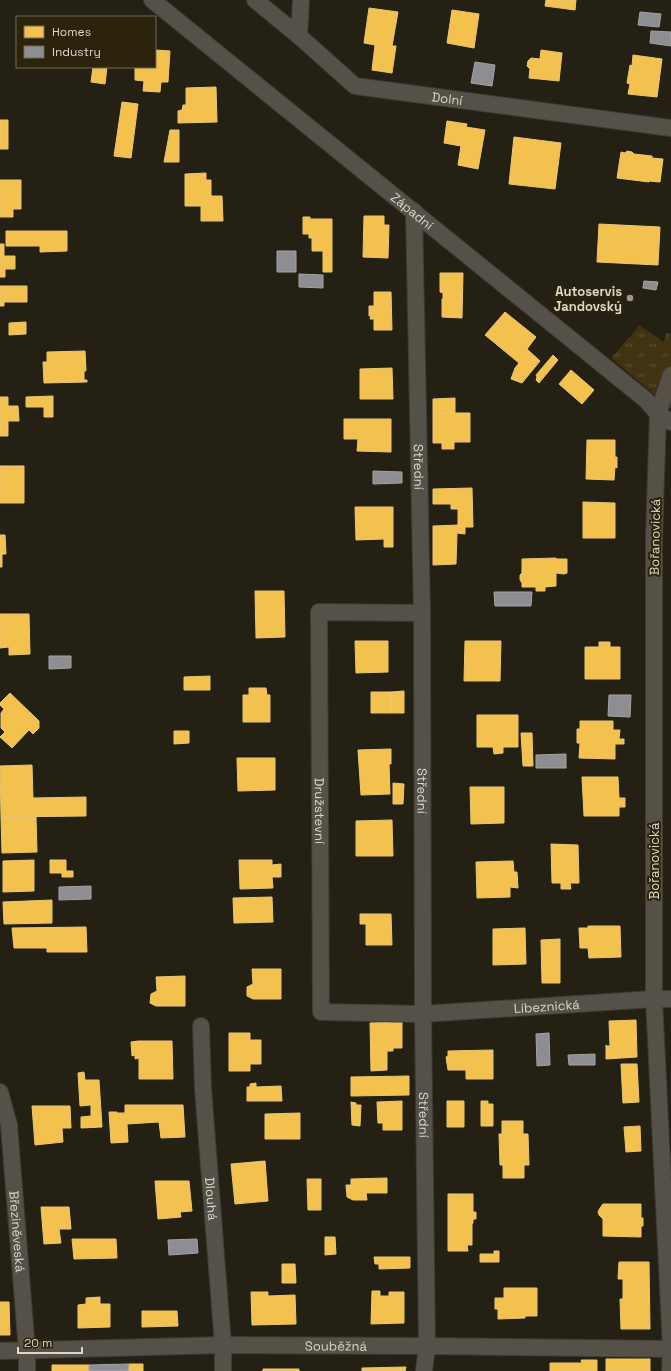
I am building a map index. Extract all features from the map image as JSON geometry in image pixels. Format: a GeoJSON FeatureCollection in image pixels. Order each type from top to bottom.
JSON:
{"type":"FeatureCollection","features":[{"type":"Feature","properties":{"kind":"street","name":"Západní"},"geometry":{"type":"LineString","coordinates":[[152,0],[646,400],[665,418]]}},
{"type":"Feature","properties":{"kind":"street","name":"Dolní"},"geometry":{"type":"LineString","coordinates":[[255,0],[299,36],[355,86],[671,128]]}},
{"type":"Feature","properties":{"kind":"street"},"geometry":{"type":"LineString","coordinates":[[299,36],[300,0]]}},
{"type":"Feature","properties":{"kind":"street","name":"Střední"},"geometry":{"type":"LineString","coordinates":[[414,211],[422,613],[423,1014],[428,1346],[424,1371]]}},
{"type":"Feature","properties":{"kind":"street","name":"Bořanovická"},"geometry":{"type":"LineString","coordinates":[[670,1371],[671,1349],[654,999],[654,538],[665,418],[671,375]]}},
{"type":"Feature","properties":{"kind":"street","name":"Družstevní"},"geometry":{"type":"LineString","coordinates":[[422,613],[319,612],[319,636],[321,1012],[423,1014]]}},
{"type":"Feature","properties":{"kind":"street","name":"Líbeznická"},"geometry":{"type":"LineString","coordinates":[[423,1014],[671,999]]}},
{"type":"Feature","properties":{"kind":"street","name":"Dlouhá"},"geometry":{"type":"LineString","coordinates":[[201,1026],[203,1089],[223,1346],[223,1371]]}},
{"type":"Feature","properties":{"kind":"street","name":"Březiněveská"},"geometry":{"type":"LineString","coordinates":[[0,1092],[9,1125],[28,1351],[27,1371]]}},
{"type":"Feature","properties":{"kind":"street","name":"Souběžná"},"geometry":{"type":"LineString","coordinates":[[0,1351],[223,1346],[428,1346],[671,1349]]}},
{"type":"Feature","properties":{"kind":"green space"},"geometry":{"type":"Polygon","coordinates":[[[639,325],[664,342],[666,333],[671,333],[671,408],[611,358],[639,325]]]}},
{"type":"Feature","properties":{"kind":"building: Homes"},"geometry":{"type":"Polygon","coordinates":[[[546,0],[576,0],[575,10],[545,6],[546,0]]]}},
{"type":"Feature","properties":{"kind":"building: Homes"},"geometry":{"type":"Polygon","coordinates":[[[369,8],[398,12],[392,46],[396,46],[392,73],[372,70],[375,45],[364,43],[369,8]]]}},
{"type":"Feature","properties":{"kind":"building: Homes"},"geometry":{"type":"Polygon","coordinates":[[[452,10],[479,14],[474,48],[447,43],[452,10]]]}},
{"type":"Feature","properties":{"kind":"building: Homes"},"geometry":{"type":"Polygon","coordinates":[[[156,50],[170,51],[168,82],[161,82],[160,92],[143,91],[144,81],[135,80],[135,68],[156,68],[156,50]]]}},
{"type":"Feature","properties":{"kind":"building: Homes"},"geometry":{"type":"Polygon","coordinates":[[[541,50],[562,53],[559,81],[529,78],[530,69],[527,66],[528,61],[531,58],[540,59],[541,50]]]}},
{"type":"Feature","properties":{"kind":"building: Homes"},"geometry":{"type":"Polygon","coordinates":[[[633,55],[662,59],[657,97],[628,94],[630,84],[627,83],[630,65],[632,66],[633,55]]]}},
{"type":"Feature","properties":{"kind":"building: Homes"},"geometry":{"type":"Polygon","coordinates":[[[93,68],[107,68],[105,84],[91,82],[93,68]]]}},
{"type":"Feature","properties":{"kind":"building: Homes"},"geometry":{"type":"Polygon","coordinates":[[[216,87],[217,122],[178,123],[178,111],[182,110],[183,105],[186,105],[186,88],[216,87]]]}},
{"type":"Feature","properties":{"kind":"building: Homes"},"geometry":{"type":"Polygon","coordinates":[[[122,102],[138,104],[131,158],[114,156],[122,102]]]}},
{"type":"Feature","properties":{"kind":"building: Homes"},"geometry":{"type":"Polygon","coordinates":[[[0,120],[8,120],[8,149],[0,149],[0,120]]]}},
{"type":"Feature","properties":{"kind":"building: Homes"},"geometry":{"type":"Polygon","coordinates":[[[447,121],[467,124],[466,127],[485,130],[478,169],[458,165],[461,146],[444,143],[447,121]]]}},
{"type":"Feature","properties":{"kind":"building: Homes"},"geometry":{"type":"Polygon","coordinates":[[[170,130],[179,130],[179,162],[164,162],[170,130]]]}},
{"type":"Feature","properties":{"kind":"building: Homes"},"geometry":{"type":"Polygon","coordinates":[[[514,137],[561,143],[555,189],[509,184],[514,137]]]}},
{"type":"Feature","properties":{"kind":"building: Homes"},"geometry":{"type":"Polygon","coordinates":[[[627,151],[634,154],[652,156],[652,158],[663,159],[660,182],[617,178],[621,152],[625,153],[627,151]]]}},
{"type":"Feature","properties":{"kind":"building: Homes"},"geometry":{"type":"Polygon","coordinates":[[[206,173],[206,180],[211,180],[211,196],[222,196],[223,221],[201,221],[201,206],[185,206],[185,174],[206,173]]]}},
{"type":"Feature","properties":{"kind":"building: Homes"},"geometry":{"type":"Polygon","coordinates":[[[0,180],[21,180],[21,209],[13,209],[13,217],[0,217],[0,180]]]}},
{"type":"Feature","properties":{"kind":"building: Homes"},"geometry":{"type":"Polygon","coordinates":[[[364,216],[384,216],[384,225],[389,225],[388,258],[363,257],[364,216]]]}},
{"type":"Feature","properties":{"kind":"building: Homes"},"geometry":{"type":"Polygon","coordinates":[[[303,217],[310,217],[310,219],[332,219],[332,272],[323,272],[323,251],[312,251],[312,238],[309,238],[309,234],[303,234],[303,217]]]}},
{"type":"Feature","properties":{"kind":"building: Homes"},"geometry":{"type":"Polygon","coordinates":[[[599,224],[660,227],[658,265],[597,262],[599,224]]]}},
{"type":"Feature","properties":{"kind":"building: Homes"},"geometry":{"type":"Polygon","coordinates":[[[6,231],[67,231],[67,251],[40,252],[40,246],[6,246],[6,231]]]}},
{"type":"Feature","properties":{"kind":"building: Homes"},"geometry":{"type":"Polygon","coordinates":[[[0,244],[4,244],[4,256],[15,256],[15,269],[5,269],[5,277],[0,277],[0,244]]]}},
{"type":"Feature","properties":{"kind":"building: Homes"},"geometry":{"type":"Polygon","coordinates":[[[440,273],[463,273],[462,318],[442,317],[443,293],[440,292],[440,273]]]}},
{"type":"Feature","properties":{"kind":"building: Homes"},"geometry":{"type":"Polygon","coordinates":[[[0,286],[27,286],[27,302],[4,302],[4,306],[0,306],[0,286]]]}},
{"type":"Feature","properties":{"kind":"building: Homes"},"geometry":{"type":"Polygon","coordinates":[[[374,292],[391,292],[392,330],[374,330],[374,319],[370,319],[371,316],[369,316],[369,306],[374,306],[374,292]]]}},
{"type":"Feature","properties":{"kind":"building: Homes"},"geometry":{"type":"Polygon","coordinates":[[[505,312],[536,337],[527,349],[540,361],[522,383],[511,379],[515,368],[519,363],[485,335],[505,312]]]}},
{"type":"Feature","properties":{"kind":"building: Homes"},"geometry":{"type":"Polygon","coordinates":[[[26,322],[26,334],[9,335],[9,323],[26,322]]]}},
{"type":"Feature","properties":{"kind":"building: Homes"},"geometry":{"type":"Polygon","coordinates":[[[85,351],[86,371],[84,371],[84,380],[87,380],[87,382],[44,383],[43,362],[47,362],[47,352],[85,351]]]}},
{"type":"Feature","properties":{"kind":"building: Homes"},"geometry":{"type":"Polygon","coordinates":[[[553,355],[558,360],[539,383],[536,380],[536,375],[553,355]]]}},
{"type":"Feature","properties":{"kind":"building: Homes"},"geometry":{"type":"Polygon","coordinates":[[[392,368],[393,399],[360,399],[360,369],[392,368]]]}},
{"type":"Feature","properties":{"kind":"building: Homes"},"geometry":{"type":"Polygon","coordinates":[[[571,370],[594,390],[582,404],[559,384],[571,370]]]}},
{"type":"Feature","properties":{"kind":"building: Homes"},"geometry":{"type":"Polygon","coordinates":[[[53,396],[53,417],[44,417],[44,407],[26,407],[26,397],[53,396]]]}},
{"type":"Feature","properties":{"kind":"building: Homes"},"geometry":{"type":"Polygon","coordinates":[[[0,397],[8,397],[8,406],[18,406],[19,421],[8,421],[8,436],[0,436],[0,397]]]}},
{"type":"Feature","properties":{"kind":"building: Homes"},"geometry":{"type":"Polygon","coordinates":[[[455,398],[455,413],[433,413],[433,399],[455,398]]]}},
{"type":"Feature","properties":{"kind":"building: Homes"},"geometry":{"type":"Polygon","coordinates":[[[433,413],[470,413],[470,442],[454,442],[454,449],[442,449],[442,443],[433,443],[433,413]]]}},
{"type":"Feature","properties":{"kind":"building: Homes"},"geometry":{"type":"Polygon","coordinates":[[[344,419],[391,419],[391,452],[357,451],[358,439],[344,439],[344,419]]]}},
{"type":"Feature","properties":{"kind":"building: Homes"},"geometry":{"type":"Polygon","coordinates":[[[587,440],[615,440],[615,457],[617,457],[617,468],[615,467],[614,480],[586,479],[587,440]]]}},
{"type":"Feature","properties":{"kind":"building: Homes"},"geometry":{"type":"Polygon","coordinates":[[[0,466],[24,466],[24,503],[0,503],[0,466]]]}},
{"type":"Feature","properties":{"kind":"building: Homes"},"geometry":{"type":"Polygon","coordinates":[[[472,488],[473,527],[465,527],[465,534],[457,533],[456,564],[433,565],[433,526],[458,525],[458,509],[451,509],[451,504],[433,504],[433,489],[472,488]]]}},
{"type":"Feature","properties":{"kind":"building: Homes"},"geometry":{"type":"Polygon","coordinates":[[[583,502],[615,503],[615,538],[583,538],[583,502]]]}},
{"type":"Feature","properties":{"kind":"building: Homes"},"geometry":{"type":"Polygon","coordinates":[[[355,507],[393,507],[393,547],[384,547],[384,539],[356,540],[355,507]]]}},
{"type":"Feature","properties":{"kind":"building: Homes"},"geometry":{"type":"Polygon","coordinates":[[[0,535],[5,535],[6,554],[2,554],[2,567],[0,567],[0,535]]]}},
{"type":"Feature","properties":{"kind":"building: Homes"},"geometry":{"type":"Polygon","coordinates":[[[522,559],[567,559],[567,573],[556,573],[556,586],[545,587],[545,591],[536,591],[536,587],[522,587],[520,575],[522,573],[522,559]]]}},
{"type":"Feature","properties":{"kind":"building: Homes"},"geometry":{"type":"Polygon","coordinates":[[[255,591],[284,591],[285,637],[256,638],[255,591]]]}},
{"type":"Feature","properties":{"kind":"building: Homes"},"geometry":{"type":"Polygon","coordinates":[[[0,614],[29,614],[30,654],[9,655],[9,647],[0,648],[0,614]]]}},
{"type":"Feature","properties":{"kind":"building: Homes"},"geometry":{"type":"Polygon","coordinates":[[[355,641],[388,641],[388,672],[356,673],[355,641]]]}},
{"type":"Feature","properties":{"kind":"building: Homes"},"geometry":{"type":"Polygon","coordinates":[[[465,641],[501,641],[500,681],[464,681],[465,641]]]}},
{"type":"Feature","properties":{"kind":"building: Homes"},"geometry":{"type":"Polygon","coordinates":[[[599,642],[610,642],[610,647],[620,647],[620,679],[585,679],[585,647],[599,647],[599,642]]]}},
{"type":"Feature","properties":{"kind":"building: Homes"},"geometry":{"type":"Polygon","coordinates":[[[210,676],[210,690],[184,690],[184,677],[210,676]]]}},
{"type":"Feature","properties":{"kind":"building: Homes"},"geometry":{"type":"Polygon","coordinates":[[[249,688],[266,688],[267,695],[270,695],[270,722],[243,722],[243,695],[249,695],[249,688]]]}},
{"type":"Feature","properties":{"kind":"building: Homes"},"geometry":{"type":"Polygon","coordinates":[[[404,691],[404,713],[391,713],[391,692],[404,691]]]}},
{"type":"Feature","properties":{"kind":"building: Homes"},"geometry":{"type":"Polygon","coordinates":[[[371,692],[391,692],[391,713],[371,713],[371,692]]]}},
{"type":"Feature","properties":{"kind":"building: Homes"},"geometry":{"type":"Polygon","coordinates":[[[10,693],[39,721],[39,728],[33,734],[29,730],[12,748],[0,737],[5,732],[1,728],[1,713],[4,709],[0,703],[10,693]]]}},
{"type":"Feature","properties":{"kind":"building: Homes"},"geometry":{"type":"Polygon","coordinates":[[[477,715],[518,715],[518,747],[503,747],[503,753],[494,754],[493,747],[477,747],[477,715]]]}},
{"type":"Feature","properties":{"kind":"building: Homes"},"geometry":{"type":"Polygon","coordinates":[[[580,721],[613,721],[613,730],[620,730],[619,739],[624,739],[624,744],[615,744],[615,759],[579,758],[580,743],[577,743],[577,729],[580,729],[580,721]]]}},
{"type":"Feature","properties":{"kind":"building: Homes"},"geometry":{"type":"Polygon","coordinates":[[[174,731],[189,731],[189,743],[174,744],[174,731]]]}},
{"type":"Feature","properties":{"kind":"building: Homes"},"geometry":{"type":"Polygon","coordinates":[[[521,733],[532,733],[533,766],[523,766],[521,733]]]}},
{"type":"Feature","properties":{"kind":"building: Homes"},"geometry":{"type":"Polygon","coordinates":[[[391,749],[391,764],[389,764],[390,794],[361,795],[358,750],[391,749]]]}},
{"type":"Feature","properties":{"kind":"building: Homes"},"geometry":{"type":"Polygon","coordinates":[[[237,758],[275,758],[275,790],[238,791],[237,758]]]}},
{"type":"Feature","properties":{"kind":"building: Homes"},"geometry":{"type":"Polygon","coordinates":[[[32,765],[33,798],[86,797],[86,816],[1,817],[0,766],[32,765]]]}},
{"type":"Feature","properties":{"kind":"building: Homes"},"geometry":{"type":"Polygon","coordinates":[[[582,777],[618,777],[619,798],[625,798],[625,807],[619,807],[619,816],[584,816],[582,777]]]}},
{"type":"Feature","properties":{"kind":"building: Homes"},"geometry":{"type":"Polygon","coordinates":[[[393,783],[404,784],[403,804],[393,804],[393,783]]]}},
{"type":"Feature","properties":{"kind":"building: Homes"},"geometry":{"type":"Polygon","coordinates":[[[470,787],[504,787],[504,823],[471,824],[470,787]]]}},
{"type":"Feature","properties":{"kind":"building: Homes"},"geometry":{"type":"Polygon","coordinates":[[[1,817],[36,817],[37,852],[2,853],[1,817]]]}},
{"type":"Feature","properties":{"kind":"building: Homes"},"geometry":{"type":"Polygon","coordinates":[[[392,820],[393,856],[356,856],[356,821],[392,820]]]}},
{"type":"Feature","properties":{"kind":"building: Homes"},"geometry":{"type":"Polygon","coordinates":[[[551,844],[578,845],[579,883],[570,883],[571,889],[561,889],[561,883],[552,883],[551,844]]]}},
{"type":"Feature","properties":{"kind":"building: Homes"},"geometry":{"type":"Polygon","coordinates":[[[34,860],[34,891],[3,892],[3,861],[34,860]]]}},
{"type":"Feature","properties":{"kind":"building: Homes"},"geometry":{"type":"Polygon","coordinates":[[[50,860],[66,860],[66,871],[73,871],[73,877],[62,877],[62,873],[50,873],[50,860]]]}},
{"type":"Feature","properties":{"kind":"building: Homes"},"geometry":{"type":"Polygon","coordinates":[[[239,860],[272,860],[272,865],[281,864],[281,877],[272,877],[273,888],[240,889],[239,860]]]}},
{"type":"Feature","properties":{"kind":"building: Homes"},"geometry":{"type":"Polygon","coordinates":[[[513,861],[514,872],[517,872],[518,888],[510,887],[510,897],[477,898],[476,862],[513,861]]]}},
{"type":"Feature","properties":{"kind":"building: Homes"},"geometry":{"type":"Polygon","coordinates":[[[272,897],[273,922],[234,923],[233,898],[272,897]]]}},
{"type":"Feature","properties":{"kind":"building: Homes"},"geometry":{"type":"Polygon","coordinates":[[[52,900],[52,923],[4,924],[3,902],[52,900]]]}},
{"type":"Feature","properties":{"kind":"building: Homes"},"geometry":{"type":"Polygon","coordinates":[[[360,914],[391,914],[392,945],[366,945],[366,924],[360,924],[360,914]]]}},
{"type":"Feature","properties":{"kind":"building: Homes"},"geometry":{"type":"Polygon","coordinates":[[[588,926],[620,926],[621,957],[589,958],[588,948],[580,948],[579,928],[588,928],[588,926]]]}},
{"type":"Feature","properties":{"kind":"building: Homes"},"geometry":{"type":"Polygon","coordinates":[[[86,927],[87,952],[47,952],[47,948],[14,948],[12,928],[86,927]]]}},
{"type":"Feature","properties":{"kind":"building: Homes"},"geometry":{"type":"Polygon","coordinates":[[[525,928],[526,964],[493,965],[493,929],[525,928]]]}},
{"type":"Feature","properties":{"kind":"building: Homes"},"geometry":{"type":"Polygon","coordinates":[[[560,939],[560,983],[542,983],[541,940],[560,939]]]}},
{"type":"Feature","properties":{"kind":"building: Homes"},"geometry":{"type":"Polygon","coordinates":[[[252,969],[281,969],[281,999],[253,999],[247,996],[247,987],[253,984],[252,969]]]}},
{"type":"Feature","properties":{"kind":"building: Homes"},"geometry":{"type":"Polygon","coordinates":[[[185,976],[185,1006],[156,1006],[150,1003],[151,994],[157,991],[156,977],[185,976]]]}},
{"type":"Feature","properties":{"kind":"building: Homes"},"geometry":{"type":"Polygon","coordinates":[[[636,1020],[637,1057],[606,1059],[606,1046],[610,1046],[609,1021],[636,1020]]]}},
{"type":"Feature","properties":{"kind":"building: Homes"},"geometry":{"type":"Polygon","coordinates":[[[402,1022],[402,1048],[393,1048],[393,1051],[387,1051],[387,1070],[371,1071],[370,1023],[402,1022]]]}},
{"type":"Feature","properties":{"kind":"building: Homes"},"geometry":{"type":"Polygon","coordinates":[[[229,1033],[250,1033],[250,1040],[261,1040],[261,1064],[250,1064],[250,1071],[229,1071],[229,1033]]]}},
{"type":"Feature","properties":{"kind":"building: Homes"},"geometry":{"type":"Polygon","coordinates":[[[172,1041],[173,1079],[139,1079],[139,1058],[135,1059],[135,1055],[132,1056],[131,1042],[172,1041]]]}},
{"type":"Feature","properties":{"kind":"building: Homes"},"geometry":{"type":"Polygon","coordinates":[[[493,1050],[493,1079],[466,1079],[466,1070],[448,1070],[446,1057],[448,1056],[448,1051],[493,1050]]]}},
{"type":"Feature","properties":{"kind":"building: Homes"},"geometry":{"type":"Polygon","coordinates":[[[621,1064],[637,1064],[639,1102],[623,1103],[621,1064]]]}},
{"type":"Feature","properties":{"kind":"building: Homes"},"geometry":{"type":"Polygon","coordinates":[[[84,1072],[85,1080],[99,1080],[102,1127],[81,1128],[81,1117],[91,1116],[91,1105],[80,1106],[78,1073],[84,1072]]]}},
{"type":"Feature","properties":{"kind":"building: Homes"},"geometry":{"type":"Polygon","coordinates":[[[409,1076],[409,1095],[351,1096],[351,1077],[409,1076]]]}},
{"type":"Feature","properties":{"kind":"building: Homes"},"geometry":{"type":"Polygon","coordinates":[[[256,1083],[256,1087],[281,1086],[282,1101],[247,1101],[247,1087],[250,1087],[250,1084],[256,1083]]]}},
{"type":"Feature","properties":{"kind":"building: Homes"},"geometry":{"type":"Polygon","coordinates":[[[402,1101],[402,1130],[383,1130],[383,1123],[378,1123],[377,1102],[402,1101]]]}},
{"type":"Feature","properties":{"kind":"building: Homes"},"geometry":{"type":"Polygon","coordinates":[[[447,1101],[464,1101],[464,1127],[447,1127],[447,1101]]]}},
{"type":"Feature","properties":{"kind":"building: Homes"},"geometry":{"type":"Polygon","coordinates":[[[481,1101],[488,1101],[488,1104],[493,1104],[493,1126],[481,1126],[481,1101]]]}},
{"type":"Feature","properties":{"kind":"building: Homes"},"geometry":{"type":"Polygon","coordinates":[[[351,1102],[356,1103],[356,1105],[361,1105],[360,1126],[352,1125],[351,1102]]]}},
{"type":"Feature","properties":{"kind":"building: Homes"},"geometry":{"type":"Polygon","coordinates":[[[125,1105],[183,1105],[185,1137],[161,1138],[159,1122],[127,1124],[128,1142],[111,1143],[109,1112],[125,1113],[125,1105]]]}},
{"type":"Feature","properties":{"kind":"building: Homes"},"geometry":{"type":"Polygon","coordinates":[[[32,1106],[70,1106],[71,1128],[62,1128],[63,1142],[35,1145],[32,1106]]]}},
{"type":"Feature","properties":{"kind":"building: Homes"},"geometry":{"type":"Polygon","coordinates":[[[300,1113],[300,1139],[265,1139],[265,1114],[300,1113]]]}},
{"type":"Feature","properties":{"kind":"building: Homes"},"geometry":{"type":"Polygon","coordinates":[[[502,1121],[523,1121],[523,1134],[528,1134],[529,1165],[524,1165],[524,1178],[503,1178],[503,1165],[500,1165],[499,1134],[502,1134],[502,1121]]]}},
{"type":"Feature","properties":{"kind":"building: Homes"},"geometry":{"type":"Polygon","coordinates":[[[640,1126],[641,1151],[626,1152],[624,1127],[640,1126]]]}},
{"type":"Feature","properties":{"kind":"building: Homes"},"geometry":{"type":"Polygon","coordinates":[[[265,1161],[268,1201],[235,1204],[231,1164],[265,1161]]]}},
{"type":"Feature","properties":{"kind":"building: Homes"},"geometry":{"type":"Polygon","coordinates":[[[387,1178],[387,1193],[366,1193],[367,1200],[353,1200],[347,1197],[346,1185],[351,1185],[351,1179],[387,1178]]]}},
{"type":"Feature","properties":{"kind":"building: Homes"},"geometry":{"type":"Polygon","coordinates":[[[307,1179],[321,1179],[321,1210],[308,1210],[307,1179]]]}},
{"type":"Feature","properties":{"kind":"building: Homes"},"geometry":{"type":"Polygon","coordinates":[[[155,1181],[189,1181],[192,1211],[180,1212],[181,1217],[158,1219],[155,1181]]]}},
{"type":"Feature","properties":{"kind":"building: Homes"},"geometry":{"type":"Polygon","coordinates":[[[448,1194],[473,1194],[473,1212],[476,1212],[476,1219],[473,1219],[472,1245],[467,1245],[468,1251],[448,1251],[448,1194]]]}},
{"type":"Feature","properties":{"kind":"building: Homes"},"geometry":{"type":"Polygon","coordinates":[[[603,1204],[641,1204],[641,1218],[643,1218],[643,1226],[641,1226],[641,1237],[603,1236],[603,1219],[598,1212],[603,1204]]]}},
{"type":"Feature","properties":{"kind":"building: Homes"},"geometry":{"type":"Polygon","coordinates":[[[41,1207],[69,1207],[71,1229],[59,1229],[61,1243],[44,1244],[41,1207]]]}},
{"type":"Feature","properties":{"kind":"building: Homes"},"geometry":{"type":"Polygon","coordinates":[[[325,1237],[335,1237],[336,1254],[325,1255],[325,1237]]]}},
{"type":"Feature","properties":{"kind":"building: Homes"},"geometry":{"type":"Polygon","coordinates":[[[72,1239],[116,1239],[117,1258],[74,1259],[72,1239]]]}},
{"type":"Feature","properties":{"kind":"building: Homes"},"geometry":{"type":"Polygon","coordinates":[[[494,1251],[499,1251],[499,1262],[480,1262],[480,1254],[494,1254],[494,1251]]]}},
{"type":"Feature","properties":{"kind":"building: Homes"},"geometry":{"type":"Polygon","coordinates":[[[374,1257],[410,1257],[410,1268],[379,1269],[379,1264],[375,1264],[374,1257]]]}},
{"type":"Feature","properties":{"kind":"building: Homes"},"geometry":{"type":"Polygon","coordinates":[[[619,1262],[649,1262],[650,1329],[621,1329],[620,1299],[623,1299],[623,1279],[618,1279],[619,1262]]]}},
{"type":"Feature","properties":{"kind":"building: Homes"},"geometry":{"type":"Polygon","coordinates":[[[282,1264],[295,1264],[296,1283],[282,1283],[282,1264]]]}},
{"type":"Feature","properties":{"kind":"building: Homes"},"geometry":{"type":"Polygon","coordinates":[[[504,1288],[537,1288],[537,1316],[498,1319],[498,1309],[495,1309],[495,1298],[504,1298],[504,1288]]]}},
{"type":"Feature","properties":{"kind":"building: Homes"},"geometry":{"type":"Polygon","coordinates":[[[372,1291],[380,1291],[380,1296],[389,1296],[389,1292],[404,1292],[404,1323],[371,1324],[372,1291]]]}},
{"type":"Feature","properties":{"kind":"building: Homes"},"geometry":{"type":"Polygon","coordinates":[[[251,1292],[268,1292],[268,1296],[295,1295],[296,1324],[252,1325],[251,1292]]]}},
{"type":"Feature","properties":{"kind":"building: Homes"},"geometry":{"type":"Polygon","coordinates":[[[100,1297],[100,1304],[110,1304],[110,1327],[78,1328],[78,1305],[86,1304],[86,1298],[100,1297]]]}},
{"type":"Feature","properties":{"kind":"building: Homes"},"geometry":{"type":"Polygon","coordinates":[[[0,1302],[9,1302],[10,1335],[0,1335],[0,1302]]]}},
{"type":"Feature","properties":{"kind":"building: Homes"},"geometry":{"type":"Polygon","coordinates":[[[142,1311],[177,1311],[178,1326],[142,1327],[142,1311]]]}},
{"type":"Feature","properties":{"kind":"building: Homes"},"geometry":{"type":"Polygon","coordinates":[[[606,1359],[650,1359],[650,1371],[606,1371],[606,1359]]]}},
{"type":"Feature","properties":{"kind":"building: Homes"},"geometry":{"type":"Polygon","coordinates":[[[581,1360],[597,1360],[597,1371],[550,1371],[550,1363],[582,1363],[581,1360]]]}},
{"type":"Feature","properties":{"kind":"building: Homes"},"geometry":{"type":"Polygon","coordinates":[[[129,1364],[143,1364],[143,1371],[128,1371],[129,1364]]]}},
{"type":"Feature","properties":{"kind":"building: Homes"},"geometry":{"type":"Polygon","coordinates":[[[52,1365],[89,1365],[89,1371],[52,1371],[52,1365]]]}},
{"type":"Feature","properties":{"kind":"building: Homes"},"geometry":{"type":"Polygon","coordinates":[[[406,1367],[405,1371],[362,1371],[362,1368],[406,1367]]]}},
{"type":"Feature","properties":{"kind":"building: Homes"},"geometry":{"type":"Polygon","coordinates":[[[263,1369],[299,1369],[299,1371],[263,1371],[263,1369]]]}},
{"type":"Feature","properties":{"kind":"building: Industry"},"geometry":{"type":"Polygon","coordinates":[[[640,12],[661,14],[659,27],[638,25],[640,12]]]}},
{"type":"Feature","properties":{"kind":"building: Industry"},"geometry":{"type":"Polygon","coordinates":[[[651,31],[671,32],[671,46],[650,43],[651,31]]]}},
{"type":"Feature","properties":{"kind":"building: Industry"},"geometry":{"type":"Polygon","coordinates":[[[475,62],[495,65],[492,86],[471,83],[475,62]]]}},
{"type":"Feature","properties":{"kind":"building: Industry"},"geometry":{"type":"Polygon","coordinates":[[[277,251],[296,251],[296,272],[277,272],[277,251]]]}},
{"type":"Feature","properties":{"kind":"building: Industry"},"geometry":{"type":"Polygon","coordinates":[[[299,274],[323,275],[323,288],[299,287],[299,274]]]}},
{"type":"Feature","properties":{"kind":"building: Industry"},"geometry":{"type":"Polygon","coordinates":[[[644,281],[658,282],[656,290],[643,288],[644,281]]]}},
{"type":"Feature","properties":{"kind":"building: Industry"},"geometry":{"type":"Polygon","coordinates":[[[373,471],[402,472],[402,483],[373,484],[373,471]]]}},
{"type":"Feature","properties":{"kind":"building: Industry"},"geometry":{"type":"Polygon","coordinates":[[[494,592],[532,592],[531,606],[495,606],[494,592]]]}},
{"type":"Feature","properties":{"kind":"building: Industry"},"geometry":{"type":"Polygon","coordinates":[[[49,656],[71,656],[71,668],[49,669],[49,656]]]}},
{"type":"Feature","properties":{"kind":"building: Industry"},"geometry":{"type":"Polygon","coordinates":[[[609,695],[631,695],[630,717],[608,716],[609,695]]]}},
{"type":"Feature","properties":{"kind":"building: Industry"},"geometry":{"type":"Polygon","coordinates":[[[566,754],[566,768],[536,768],[536,755],[566,754]]]}},
{"type":"Feature","properties":{"kind":"building: Industry"},"geometry":{"type":"Polygon","coordinates":[[[91,886],[91,899],[59,900],[59,887],[91,886]]]}},
{"type":"Feature","properties":{"kind":"building: Industry"},"geometry":{"type":"Polygon","coordinates":[[[549,1033],[550,1065],[537,1066],[536,1034],[549,1033]]]}},
{"type":"Feature","properties":{"kind":"building: Industry"},"geometry":{"type":"Polygon","coordinates":[[[595,1054],[595,1065],[569,1065],[568,1055],[595,1054]]]}},
{"type":"Feature","properties":{"kind":"building: Industry"},"geometry":{"type":"Polygon","coordinates":[[[197,1239],[198,1253],[169,1255],[168,1240],[197,1239]]]}},
{"type":"Feature","properties":{"kind":"building: Industry"},"geometry":{"type":"Polygon","coordinates":[[[129,1364],[128,1371],[89,1371],[89,1365],[129,1364]]]}},
{"type":"Feature","properties":{"kind":"place","name":"Autoservis Jandovský"},"geometry":{"type":"Point","coordinates":[630,298]}}]}
